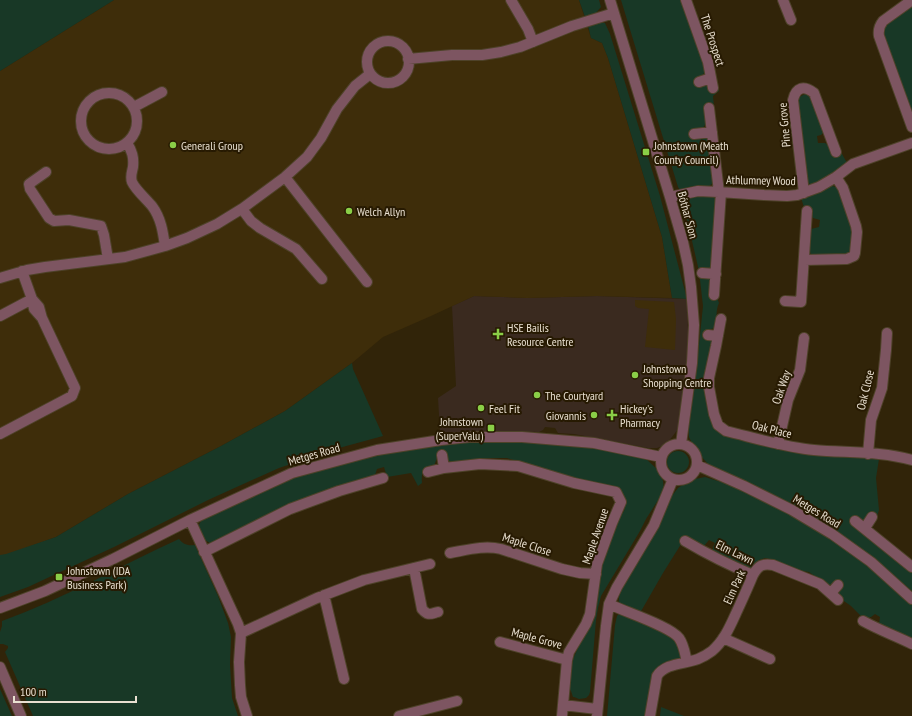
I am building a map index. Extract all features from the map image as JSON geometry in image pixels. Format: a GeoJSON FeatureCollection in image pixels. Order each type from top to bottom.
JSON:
{"type":"FeatureCollection","features":[{"type":"Feature","properties":{"kind":"street"},"geometry":{"type":"LineString","coordinates":[[511,0],[528,29],[533,42]]}},
{"type":"Feature","properties":{"kind":"street","name":"Bóthar Sion"},"geometry":{"type":"LineString","coordinates":[[610,0],[670,197],[688,265],[694,324],[692,363],[681,444]]}},
{"type":"Feature","properties":{"kind":"street","name":"The Prospect"},"geometry":{"type":"LineString","coordinates":[[686,0],[708,62],[712,83],[699,82]]}},
{"type":"Feature","properties":{"kind":"street"},"geometry":{"type":"LineString","coordinates":[[783,0],[791,20]]}},
{"type":"Feature","properties":{"kind":"street"},"geometry":{"type":"LineString","coordinates":[[911,120],[878,30],[882,21],[912,0]]}},
{"type":"Feature","properties":{"kind":"street"},"geometry":{"type":"LineString","coordinates":[[408,59],[482,55],[501,52],[533,42],[572,26],[614,13]]}},
{"type":"Feature","properties":{"kind":"street"},"geometry":{"type":"LineString","coordinates":[[390,42],[397,43],[402,47],[408,59],[408,66],[406,73],[401,78],[395,82],[388,83],[375,79],[370,74],[367,61],[368,54],[377,44],[390,42]]}},
{"type":"Feature","properties":{"kind":"street"},"geometry":{"type":"LineString","coordinates":[[0,278],[22,271],[125,257],[166,246],[217,224],[242,209],[285,177],[307,157],[321,138],[337,109],[355,86],[370,74]]}},
{"type":"Feature","properties":{"kind":"street","name":"Pine Grove"},"geometry":{"type":"LineString","coordinates":[[804,193],[793,100],[794,94],[797,90],[806,88],[814,93],[836,152]]}},
{"type":"Feature","properties":{"kind":"street"},"geometry":{"type":"LineString","coordinates":[[134,107],[162,92]]}},
{"type":"Feature","properties":{"kind":"street"},"geometry":{"type":"LineString","coordinates":[[102,93],[121,95],[134,107],[138,117],[137,127],[134,136],[127,143],[119,148],[110,150],[101,149],[92,144],[86,138],[82,130],[82,111],[87,103],[94,97],[102,93]]}},
{"type":"Feature","properties":{"kind":"street"},"geometry":{"type":"LineString","coordinates":[[709,108],[720,192],[714,295]]}},
{"type":"Feature","properties":{"kind":"street"},"geometry":{"type":"LineString","coordinates":[[694,134],[712,132]]}},
{"type":"Feature","properties":{"kind":"street"},"geometry":{"type":"LineString","coordinates":[[127,143],[132,150],[134,158],[131,176],[132,182],[152,206],[158,216],[166,246]]}},
{"type":"Feature","properties":{"kind":"street","name":"Athlumney Wood"},"geometry":{"type":"LineString","coordinates":[[670,197],[698,191],[787,196],[804,193],[819,187],[854,164],[912,143]]}},
{"type":"Feature","properties":{"kind":"street"},"geometry":{"type":"LineString","coordinates":[[46,172],[29,184],[30,189],[49,218],[54,221],[69,220],[101,226],[108,259]]}},
{"type":"Feature","properties":{"kind":"street"},"geometry":{"type":"LineString","coordinates":[[285,177],[367,282]]}},
{"type":"Feature","properties":{"kind":"street"},"geometry":{"type":"LineString","coordinates":[[804,260],[847,259],[854,256],[857,232],[856,226],[842,188],[836,177]]}},
{"type":"Feature","properties":{"kind":"street"},"geometry":{"type":"LineString","coordinates":[[242,209],[251,221],[260,228],[296,249],[322,279]]}},
{"type":"Feature","properties":{"kind":"street"},"geometry":{"type":"LineString","coordinates":[[786,301],[801,302],[807,212]]}},
{"type":"Feature","properties":{"kind":"street"},"geometry":{"type":"LineString","coordinates":[[0,434],[72,396],[75,388],[42,318],[34,309],[22,271]]}},
{"type":"Feature","properties":{"kind":"street"},"geometry":{"type":"LineString","coordinates":[[702,273],[716,274]]}},
{"type":"Feature","properties":{"kind":"street"},"geometry":{"type":"LineString","coordinates":[[0,316],[32,299]]}},
{"type":"Feature","properties":{"kind":"street","name":"Oak Place"},"geometry":{"type":"LineString","coordinates":[[721,319],[713,335],[709,387],[714,414],[722,429],[778,444],[809,450],[903,457],[912,460]]}},
{"type":"Feature","properties":{"kind":"street","name":"Oak Close"},"geometry":{"type":"LineString","coordinates":[[868,454],[872,420],[882,388],[887,333]]}},
{"type":"Feature","properties":{"kind":"street","name":"Oak Way"},"geometry":{"type":"LineString","coordinates":[[778,444],[788,400],[800,370],[804,338]]}},
{"type":"Feature","properties":{"kind":"street","name":"Metges Road"},"geometry":{"type":"LineString","coordinates":[[0,608],[44,591],[113,559],[190,520],[292,473],[377,450],[469,437],[522,437],[594,443],[661,457]]}},
{"type":"Feature","properties":{"kind":"street"},"geometry":{"type":"LineString","coordinates":[[681,444],[688,446],[692,450],[696,456],[697,465],[693,473],[688,478],[681,480],[673,479],[662,470],[660,462],[661,457],[663,452],[669,446],[681,444]]}},
{"type":"Feature","properties":{"kind":"street"},"geometry":{"type":"LineString","coordinates":[[442,455],[444,468]]}},
{"type":"Feature","properties":{"kind":"street","name":"Maple Avenue"},"geometry":{"type":"LineString","coordinates":[[428,472],[444,468],[480,464],[518,466],[574,483],[616,492],[622,502],[609,530],[598,564],[590,614],[586,624],[569,652],[562,716]]}},
{"type":"Feature","properties":{"kind":"street","name":"Metges Road"},"geometry":{"type":"LineString","coordinates":[[697,465],[792,510],[832,534],[871,562],[912,599]]}},
{"type":"Feature","properties":{"kind":"street"},"geometry":{"type":"LineString","coordinates":[[204,552],[290,509],[383,478]]}},
{"type":"Feature","properties":{"kind":"street"},"geometry":{"type":"LineString","coordinates":[[563,705],[597,712],[609,604],[617,587],[654,525],[673,479]]}},
{"type":"Feature","properties":{"kind":"street"},"geometry":{"type":"LineString","coordinates":[[864,528],[872,517]]}},
{"type":"Feature","properties":{"kind":"street"},"geometry":{"type":"LineString","coordinates":[[190,520],[235,615],[241,633],[239,662],[240,685],[241,697],[247,716]]}},
{"type":"Feature","properties":{"kind":"street"},"geometry":{"type":"LineString","coordinates":[[855,521],[912,567]]}},
{"type":"Feature","properties":{"kind":"street","name":"Elm Lawn"},"geometry":{"type":"LineString","coordinates":[[685,541],[719,560],[753,575]]}},
{"type":"Feature","properties":{"kind":"street","name":"Maple Close"},"geometry":{"type":"LineString","coordinates":[[450,553],[493,547],[562,569],[580,573],[596,574]]}},
{"type":"Feature","properties":{"kind":"street"},"geometry":{"type":"LineString","coordinates":[[241,633],[324,595],[364,580],[430,564]]}},
{"type":"Feature","properties":{"kind":"street","name":"Elm Park"},"geometry":{"type":"LineString","coordinates":[[650,716],[657,676],[660,671],[665,668],[705,656],[718,645],[731,624],[755,571],[762,565],[767,564],[778,567],[820,584],[836,593]]}},
{"type":"Feature","properties":{"kind":"street"},"geometry":{"type":"LineString","coordinates":[[414,568],[422,609],[425,613],[429,614],[438,612]]}},
{"type":"Feature","properties":{"kind":"street"},"geometry":{"type":"LineString","coordinates":[[324,595],[344,679]]}},
{"type":"Feature","properties":{"kind":"street"},"geometry":{"type":"LineString","coordinates":[[609,604],[674,633],[682,643],[687,662]]}},
{"type":"Feature","properties":{"kind":"street"},"geometry":{"type":"LineString","coordinates":[[863,621],[912,644]]}},
{"type":"Feature","properties":{"kind":"street"},"geometry":{"type":"LineString","coordinates":[[723,638],[770,659]]}},
{"type":"Feature","properties":{"kind":"street","name":"Maple Grove"},"geometry":{"type":"LineString","coordinates":[[500,642],[567,660]]}},
{"type":"Feature","properties":{"kind":"street"},"geometry":{"type":"LineString","coordinates":[[0,667],[21,716]]}},
{"type":"Feature","properties":{"kind":"street"},"geometry":{"type":"LineString","coordinates":[[399,716],[417,714],[457,701]]}},
{"type":"Feature","properties":{"kind":"shaded area"},"geometry":{"type":"Polygon","coordinates":[[[114,0],[579,0],[591,38],[602,43],[608,58],[662,237],[672,298],[597,296],[527,298],[474,296],[383,337],[352,363],[285,411],[128,494],[56,537],[6,555],[0,555],[0,71],[114,0]]]}},
{"type":"Feature","properties":{"kind":"shaded area","name":"Johnstown Shopping Centre"},"geometry":{"type":"Polygon","coordinates":[[[474,296],[527,298],[597,296],[687,299],[688,357],[681,417],[678,429],[665,445],[657,448],[648,448],[574,434],[558,433],[555,428],[545,427],[539,432],[440,432],[438,398],[456,386],[452,306],[474,296]]]}},
{"type":"Feature","properties":{"kind":"shaded area"},"geometry":{"type":"Polygon","coordinates":[[[635,300],[674,302],[676,319],[675,350],[645,347],[649,309],[638,308],[635,306],[635,300]]]}},
{"type":"Feature","properties":{"kind":"green space"},"geometry":{"type":"Polygon","coordinates":[[[0,0],[114,0],[0,71],[0,0]]]}},
{"type":"Feature","properties":{"kind":"green space"},"geometry":{"type":"Polygon","coordinates":[[[579,0],[599,0],[601,7],[595,14],[585,17],[579,0]]]}},
{"type":"Feature","properties":{"kind":"green space"},"geometry":{"type":"Polygon","coordinates":[[[621,0],[683,0],[705,63],[704,73],[699,77],[701,83],[708,86],[710,89],[718,87],[719,91],[713,96],[714,107],[706,108],[706,122],[704,127],[701,129],[708,139],[714,182],[711,185],[689,187],[680,190],[678,187],[621,0]]]}},
{"type":"Feature","properties":{"kind":"green space"},"geometry":{"type":"Polygon","coordinates":[[[912,5],[912,109],[909,107],[881,31],[883,27],[912,5]]]}},
{"type":"Feature","properties":{"kind":"green space"},"geometry":{"type":"Polygon","coordinates":[[[605,23],[610,34],[660,196],[687,299],[672,298],[662,237],[608,58],[602,43],[591,38],[588,26],[605,23]]]}},
{"type":"Feature","properties":{"kind":"green space"},"geometry":{"type":"Polygon","coordinates":[[[806,94],[810,97],[823,129],[823,133],[817,136],[818,143],[825,143],[841,152],[847,163],[835,173],[814,185],[807,182],[797,103],[798,99],[802,95],[806,94]]]}},
{"type":"Feature","properties":{"kind":"green space"},"geometry":{"type":"Polygon","coordinates":[[[832,186],[836,187],[840,191],[853,230],[851,252],[849,254],[815,256],[811,254],[809,250],[808,237],[811,229],[819,227],[820,220],[813,218],[811,215],[811,207],[804,207],[801,198],[832,186]]]}},
{"type":"Feature","properties":{"kind":"green space"},"geometry":{"type":"Polygon","coordinates":[[[710,195],[714,197],[716,202],[713,263],[708,269],[719,303],[714,328],[708,330],[707,336],[712,341],[705,382],[716,429],[879,459],[876,478],[879,510],[877,516],[865,520],[861,519],[891,555],[912,573],[912,591],[882,565],[848,539],[794,506],[754,485],[718,470],[708,464],[693,445],[689,437],[689,425],[703,306],[699,271],[682,198],[689,196],[710,195]]]}},
{"type":"Feature","properties":{"kind":"green space"},"geometry":{"type":"Polygon","coordinates":[[[352,363],[353,369],[383,436],[339,448],[279,468],[208,500],[114,547],[28,587],[0,597],[0,555],[56,537],[128,494],[285,411],[352,363]]]}},
{"type":"Feature","properties":{"kind":"green space"},"geometry":{"type":"Polygon","coordinates":[[[505,440],[579,445],[645,458],[658,470],[663,481],[664,490],[601,596],[596,620],[590,692],[586,698],[579,699],[573,697],[569,688],[569,678],[573,659],[583,637],[603,558],[617,520],[624,511],[624,498],[507,458],[473,459],[453,462],[438,455],[434,466],[422,473],[422,483],[418,486],[411,473],[387,477],[384,467],[377,469],[375,475],[214,543],[210,543],[205,540],[201,533],[199,525],[201,521],[281,482],[360,458],[439,443],[505,440]]]}},
{"type":"Feature","properties":{"kind":"green space"},"geometry":{"type":"Polygon","coordinates":[[[678,451],[686,454],[689,462],[686,470],[678,473],[670,470],[667,462],[670,454],[678,451]]]}},
{"type":"Feature","properties":{"kind":"green space"},"geometry":{"type":"Polygon","coordinates":[[[705,477],[747,492],[794,516],[849,551],[912,603],[912,640],[879,624],[880,617],[875,614],[868,618],[862,617],[841,599],[832,584],[826,584],[809,572],[797,570],[765,558],[759,560],[751,568],[745,568],[716,554],[713,551],[715,543],[709,540],[704,546],[683,541],[640,613],[622,606],[619,602],[619,596],[622,588],[657,527],[671,497],[678,488],[690,480],[705,477]]]}},
{"type":"Feature","properties":{"kind":"green space"},"geometry":{"type":"Polygon","coordinates":[[[179,539],[186,544],[195,545],[218,596],[228,623],[231,637],[230,664],[232,698],[238,716],[33,716],[5,652],[8,646],[0,644],[2,621],[69,593],[179,539]]]}},
{"type":"Feature","properties":{"kind":"green space"},"geometry":{"type":"Polygon","coordinates":[[[619,614],[665,632],[676,640],[682,656],[678,661],[664,665],[647,716],[607,716],[615,625],[619,614]]]}},
{"type":"Feature","properties":{"kind":"green space"},"geometry":{"type":"Polygon","coordinates":[[[0,689],[12,716],[0,716],[0,689]]]}},
{"type":"Feature","properties":{"kind":"green space"},"geometry":{"type":"Polygon","coordinates":[[[661,707],[684,716],[660,716],[661,707]]]}},
{"type":"Feature","properties":{"kind":"place","name":"Generali Group"},"geometry":{"type":"Point","coordinates":[173,145]}},
{"type":"Feature","properties":{"kind":"place","name":"Johnstown (Meath County Council)"},"geometry":{"type":"Point","coordinates":[646,152]}},
{"type":"Feature","properties":{"kind":"place","name":"Welch Allyn"},"geometry":{"type":"Point","coordinates":[349,211]}},
{"type":"Feature","properties":{"kind":"place","name":"HSE Bailis Resource Centre"},"geometry":{"type":"Point","coordinates":[498,334]}},
{"type":"Feature","properties":{"kind":"place","name":"Johnstown Shopping Centre"},"geometry":{"type":"Point","coordinates":[635,375]}},
{"type":"Feature","properties":{"kind":"place","name":"The Courtyard"},"geometry":{"type":"Point","coordinates":[537,395]}},
{"type":"Feature","properties":{"kind":"place","name":"Feel Fit"},"geometry":{"type":"Point","coordinates":[481,408]}},
{"type":"Feature","properties":{"kind":"place","name":"Giovannis"},"geometry":{"type":"Point","coordinates":[594,415]}},
{"type":"Feature","properties":{"kind":"place","name":"Hickey's Pharmacy"},"geometry":{"type":"Point","coordinates":[612,415]}},
{"type":"Feature","properties":{"kind":"place","name":"Johnstown (SuperValu)"},"geometry":{"type":"Point","coordinates":[491,428]}},
{"type":"Feature","properties":{"kind":"place","name":"Johnstown (IDA Business Park)"},"geometry":{"type":"Point","coordinates":[59,577]}}]}
